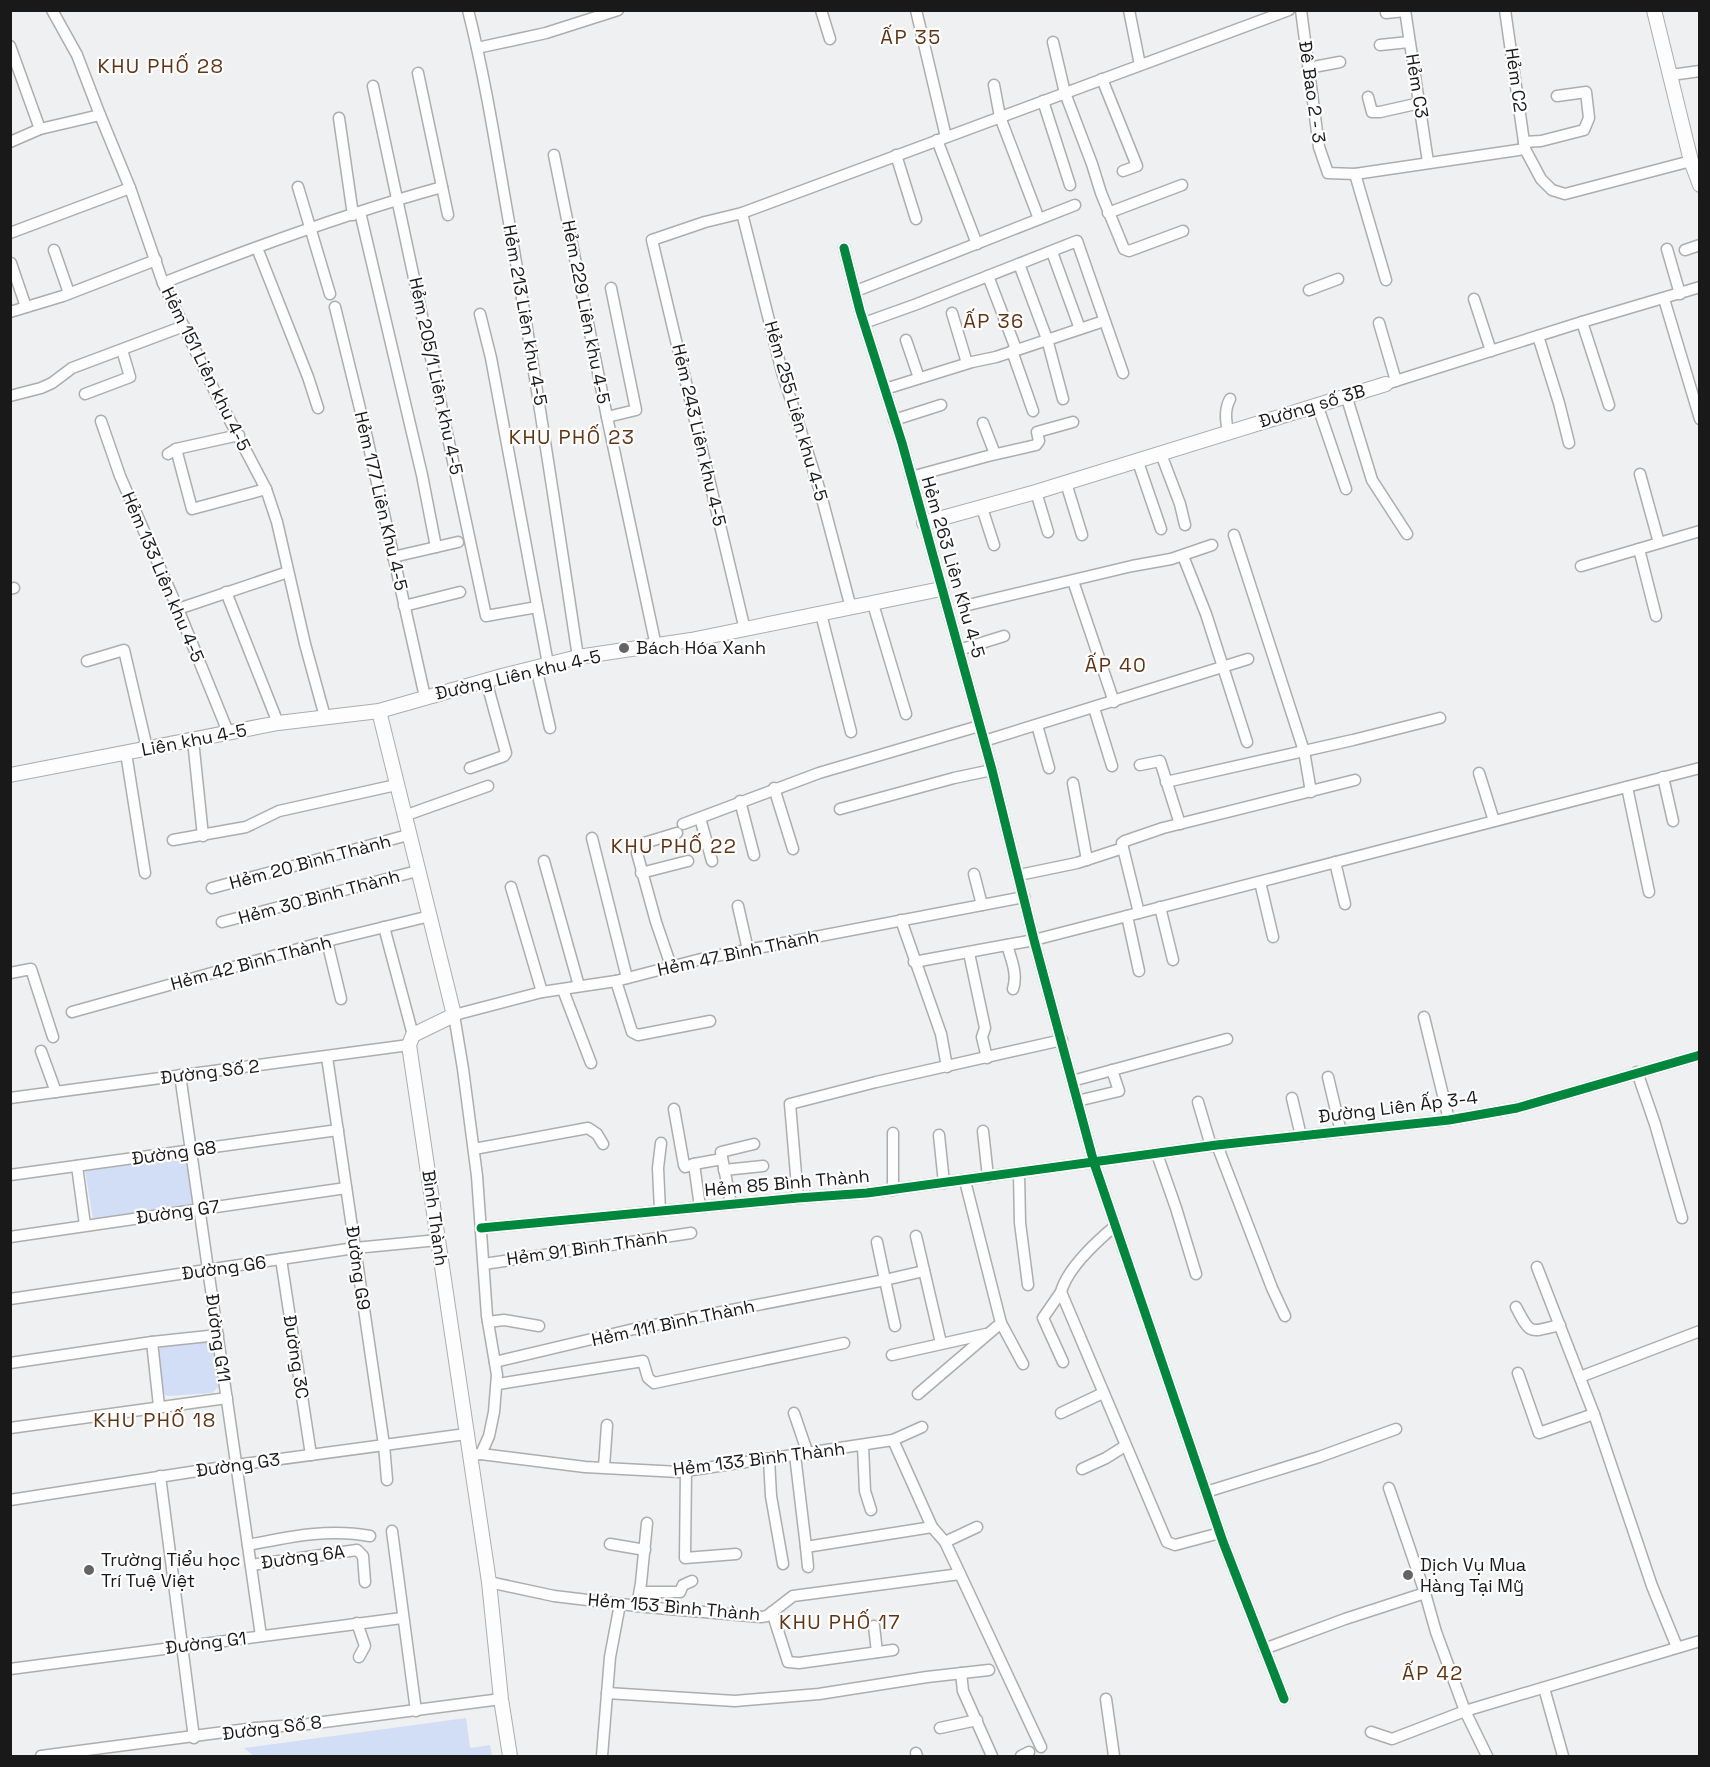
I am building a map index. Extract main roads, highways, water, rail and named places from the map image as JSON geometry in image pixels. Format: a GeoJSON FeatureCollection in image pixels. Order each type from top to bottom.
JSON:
{"type":"FeatureCollection","features":[{"type":"Feature","properties":{"kind":"place","name":"Bách Hóa Xanh"},"geometry":{"type":"Point","coordinates":[624,648]}},
{"type":"Feature","properties":{"kind":"place","name":"Trường Tiểu học Trí Tuệ Việt"},"geometry":{"type":"Point","coordinates":[89,1570]}},
{"type":"Feature","properties":{"kind":"place","name":"Dịch Vụ Mua Hàng Tại Mỹ"},"geometry":{"type":"Point","coordinates":[1408,1575]}},
{"type":"Feature","properties":{"kind":"district","name":"ẤP 35"},"geometry":{"type":"Point","coordinates":[911,37]}},
{"type":"Feature","properties":{"kind":"district","name":"KHU PHỐ 28"},"geometry":{"type":"Point","coordinates":[161,66]}},
{"type":"Feature","properties":{"kind":"district","name":"ẤP 36"},"geometry":{"type":"Point","coordinates":[994,321]}},
{"type":"Feature","properties":{"kind":"district","name":"KHU PHỐ 23"},"geometry":{"type":"Point","coordinates":[572,437]}},
{"type":"Feature","properties":{"kind":"district","name":"ẤP 40"},"geometry":{"type":"Point","coordinates":[1116,665]}},
{"type":"Feature","properties":{"kind":"district","name":"KHU PHỐ 22"},"geometry":{"type":"Point","coordinates":[674,846]}},
{"type":"Feature","properties":{"kind":"district","name":"KHU PHỐ 18"},"geometry":{"type":"Point","coordinates":[155,1420]}},
{"type":"Feature","properties":{"kind":"district","name":"KHU PHỐ 17"},"geometry":{"type":"Point","coordinates":[840,1622]}},
{"type":"Feature","properties":{"kind":"district","name":"ẤP 42"},"geometry":{"type":"Point","coordinates":[1433,1673]}}]}
